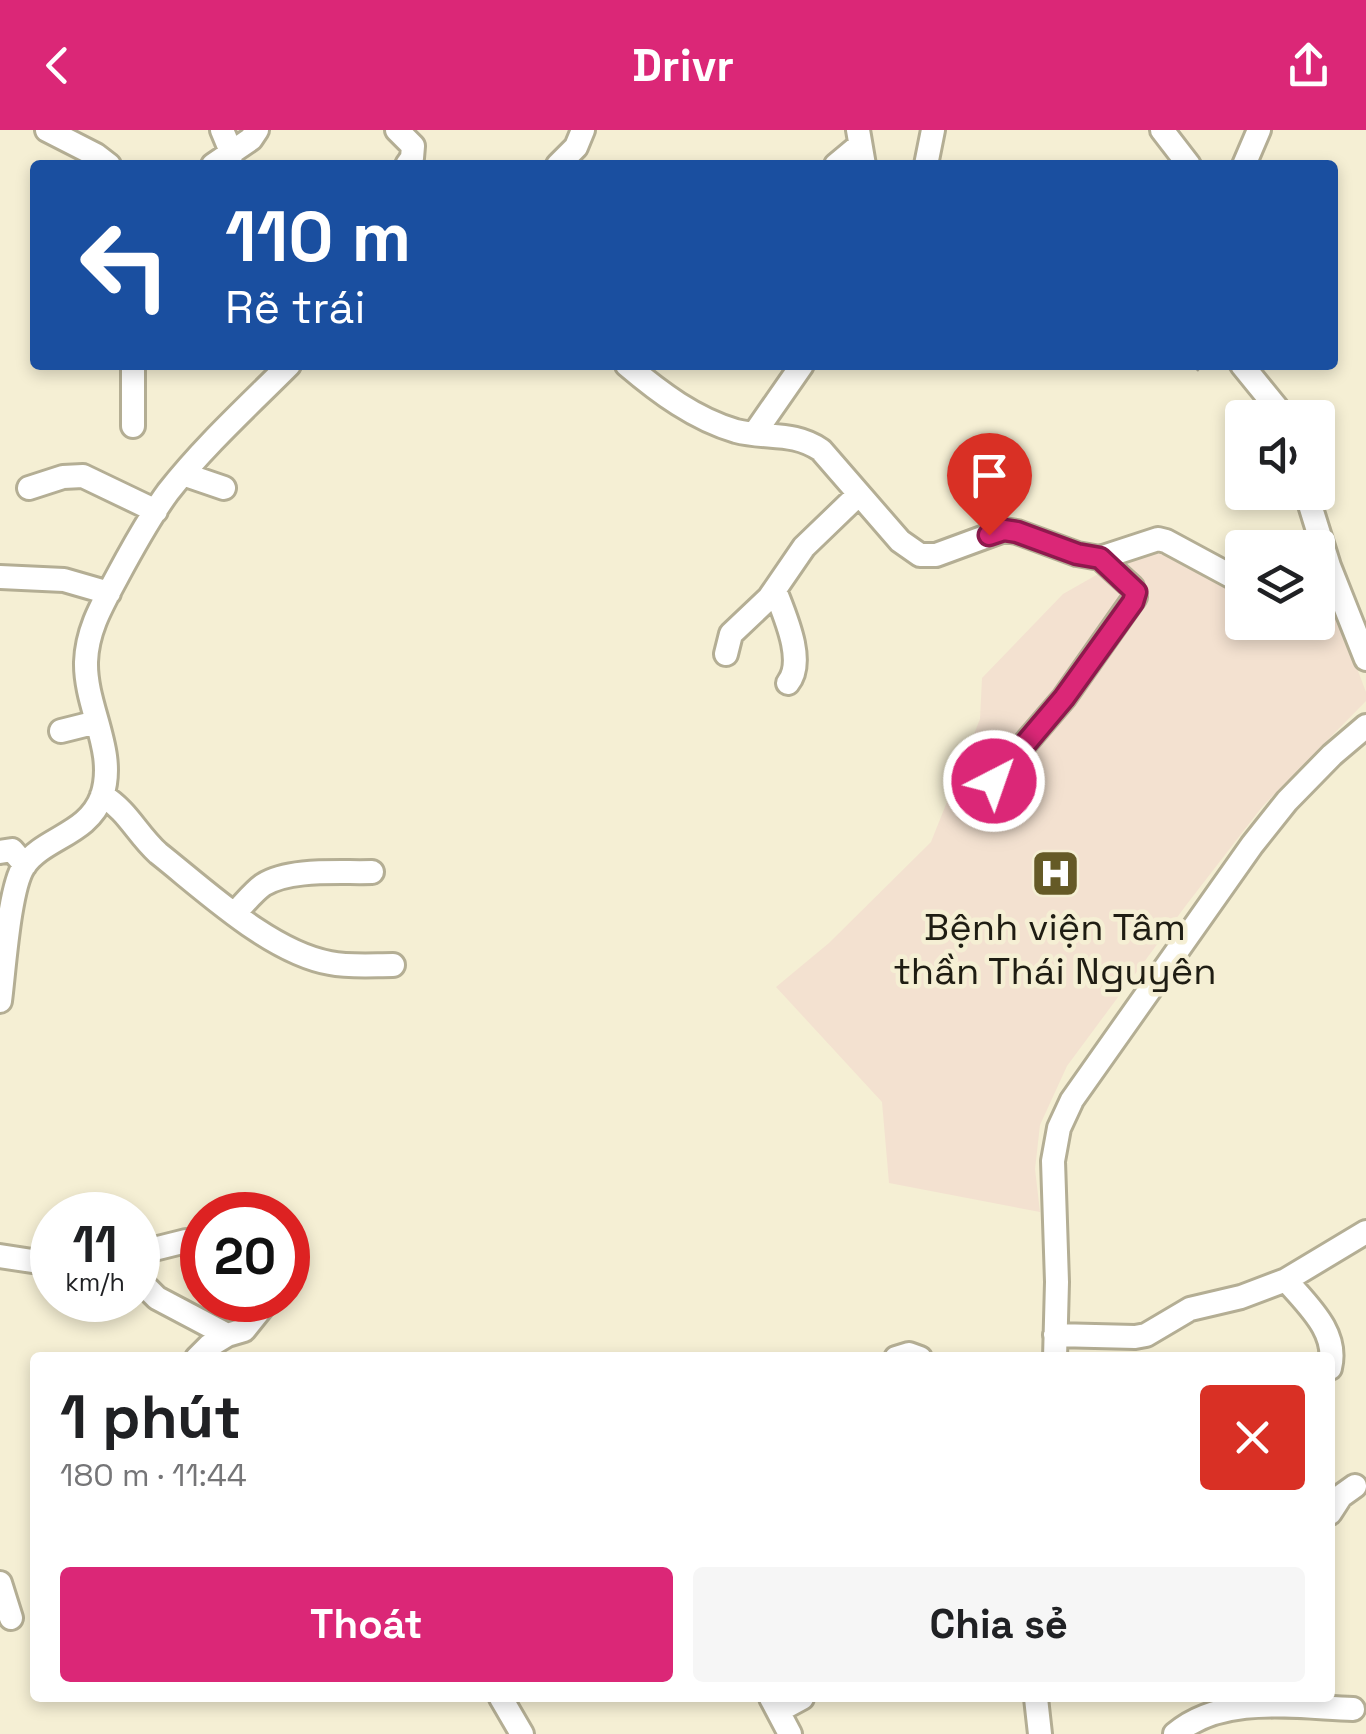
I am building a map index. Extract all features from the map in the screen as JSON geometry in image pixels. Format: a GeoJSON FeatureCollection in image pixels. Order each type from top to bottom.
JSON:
{"type":"FeatureCollection","features":[{"type":"Feature","properties":{"kind":"street"},"geometry":{"type":"LineString","coordinates":[[46,130],[70,141],[94,160]]}},
{"type":"Feature","properties":{"kind":"street"},"geometry":{"type":"LineString","coordinates":[[70,141],[95,130]]}},
{"type":"Feature","properties":{"kind":"street"},"geometry":{"type":"LineString","coordinates":[[222,130],[222,159]]}},
{"type":"Feature","properties":{"kind":"street"},"geometry":{"type":"LineString","coordinates":[[222,159],[251,139],[257,130]]}},
{"type":"Feature","properties":{"kind":"street"},"geometry":{"type":"LineString","coordinates":[[397,130],[413,146],[411,160]]}},
{"type":"Feature","properties":{"kind":"street"},"geometry":{"type":"LineString","coordinates":[[563,160],[576,147],[583,130]]}},
{"type":"Feature","properties":{"kind":"street"},"geometry":{"type":"LineString","coordinates":[[927,160],[934,130]]}},
{"type":"Feature","properties":{"kind":"street"},"geometry":{"type":"LineString","coordinates":[[1162,130],[1185,160]]}},
{"type":"Feature","properties":{"kind":"street"},"geometry":{"type":"LineString","coordinates":[[1246,160],[1259,130]]}},
{"type":"Feature","properties":{"kind":"street"},"geometry":{"type":"LineString","coordinates":[[133,370],[133,426]]}},
{"type":"Feature","properties":{"kind":"street"},"geometry":{"type":"LineString","coordinates":[[0,1001],[9,861],[37,854],[88,820],[102,795],[107,770],[105,750],[86,668],[87,640],[93,623],[156,511],[183,474],[284,370]]}},
{"type":"Feature","properties":{"kind":"street"},"geometry":{"type":"LineString","coordinates":[[633,370],[670,400],[699,416],[735,430],[800,438],[811,443],[900,541],[920,555],[936,555],[1004,530],[1100,558],[1158,539],[1166,540],[1225,573]]}},
{"type":"Feature","properties":{"kind":"street"},"geometry":{"type":"LineString","coordinates":[[754,434],[799,370]]}},
{"type":"Feature","properties":{"kind":"street"},"geometry":{"type":"LineString","coordinates":[[1246,370],[1270,400]]}},
{"type":"Feature","properties":{"kind":"street"},"geometry":{"type":"LineString","coordinates":[[183,474],[224,488]]}},
{"type":"Feature","properties":{"kind":"street"},"geometry":{"type":"LineString","coordinates":[[30,488],[63,477],[83,476],[156,511]]}},
{"type":"Feature","properties":{"kind":"street"},"geometry":{"type":"LineString","coordinates":[[726,654],[730,634],[775,590],[804,547],[859,494]]}},
{"type":"Feature","properties":{"kind":"street"},"geometry":{"type":"LineString","coordinates":[[994,781],[1064,698],[1136,597],[1132,587],[1100,558]]}},
{"type":"Feature","properties":{"kind":"street"},"geometry":{"type":"LineString","coordinates":[[0,577],[64,580],[109,593]]}},
{"type":"Feature","properties":{"kind":"street"},"geometry":{"type":"LineString","coordinates":[[775,590],[796,662],[794,677],[788,683]]}},
{"type":"Feature","properties":{"kind":"street"},"geometry":{"type":"LineString","coordinates":[[1335,596],[1366,659]]}},
{"type":"Feature","properties":{"kind":"street"},"geometry":{"type":"LineString","coordinates":[[61,731],[96,722]]}},
{"type":"Feature","properties":{"kind":"street"},"geometry":{"type":"LineString","coordinates":[[1366,726],[1287,801],[1252,845],[1072,1100],[1059,1128],[1053,1160],[1055,1346],[1146,1334],[1190,1309],[1241,1297],[1286,1280],[1366,1232]]}},
{"type":"Feature","properties":{"kind":"street"},"geometry":{"type":"LineString","coordinates":[[102,795],[128,816],[158,853],[266,936],[301,955],[332,964],[393,966]]}},
{"type":"Feature","properties":{"kind":"street"},"geometry":{"type":"LineString","coordinates":[[235,913],[261,886],[278,878],[372,872]]}},
{"type":"Feature","properties":{"kind":"street"},"geometry":{"type":"LineString","coordinates":[[0,1256],[30,1261]]}},
{"type":"Feature","properties":{"kind":"street"},"geometry":{"type":"LineString","coordinates":[[1286,1280],[1324,1326],[1331,1352]]}},
{"type":"Feature","properties":{"kind":"street"},"geometry":{"type":"LineString","coordinates":[[160,1299],[227,1336]]}},
{"type":"Feature","properties":{"kind":"street"},"geometry":{"type":"LineString","coordinates":[[203,1352],[244,1330],[250,1322]]}},
{"type":"Feature","properties":{"kind":"street"},"geometry":{"type":"LineString","coordinates":[[1335,1505],[1355,1486]]}},
{"type":"Feature","properties":{"kind":"street"},"geometry":{"type":"LineString","coordinates":[[0,1584],[11,1618]]}},
{"type":"Feature","properties":{"kind":"street"},"geometry":{"type":"LineString","coordinates":[[504,1702],[522,1734]]}},
{"type":"Feature","properties":{"kind":"street"},"geometry":{"type":"LineString","coordinates":[[1036,1702],[1040,1734]]}},
{"type":"Feature","properties":{"kind":"street"},"geometry":{"type":"LineString","coordinates":[[774,1704],[790,1734]]}},
{"type":"Feature","properties":{"kind":"street"},"geometry":{"type":"LineString","coordinates":[[1175,1734],[1189,1722],[1242,1707],[1353,1709]]}},
{"type":"Feature","properties":{"kind":"shaded area","name":"Bệnh viện Tâm thần Thái Nguyên"},"geometry":{"type":"Polygon","coordinates":[[[1161,553],[1225,588],[1225,640],[1335,640],[1335,610],[1366,701],[1262,807],[1067,1066],[1040,1125],[1035,1169],[1040,1212],[889,1183],[882,1102],[776,987],[829,943],[931,842],[980,719],[982,678],[1063,594],[1128,557],[1161,553]]]}},
{"type":"Feature","properties":{"kind":"place","name":"Bệnh viện Tâm thần Thái Nguyên"},"geometry":{"type":"Point","coordinates":[1055,873]}},
{"type":"Feature","properties":{"kind":"route"},"geometry":{"type":"LineString","coordinates":[[989,535],[1004,530],[1017,532],[1077,554],[1100,558],[1136,592],[1133,602],[1064,698],[994,781]]}}]}
